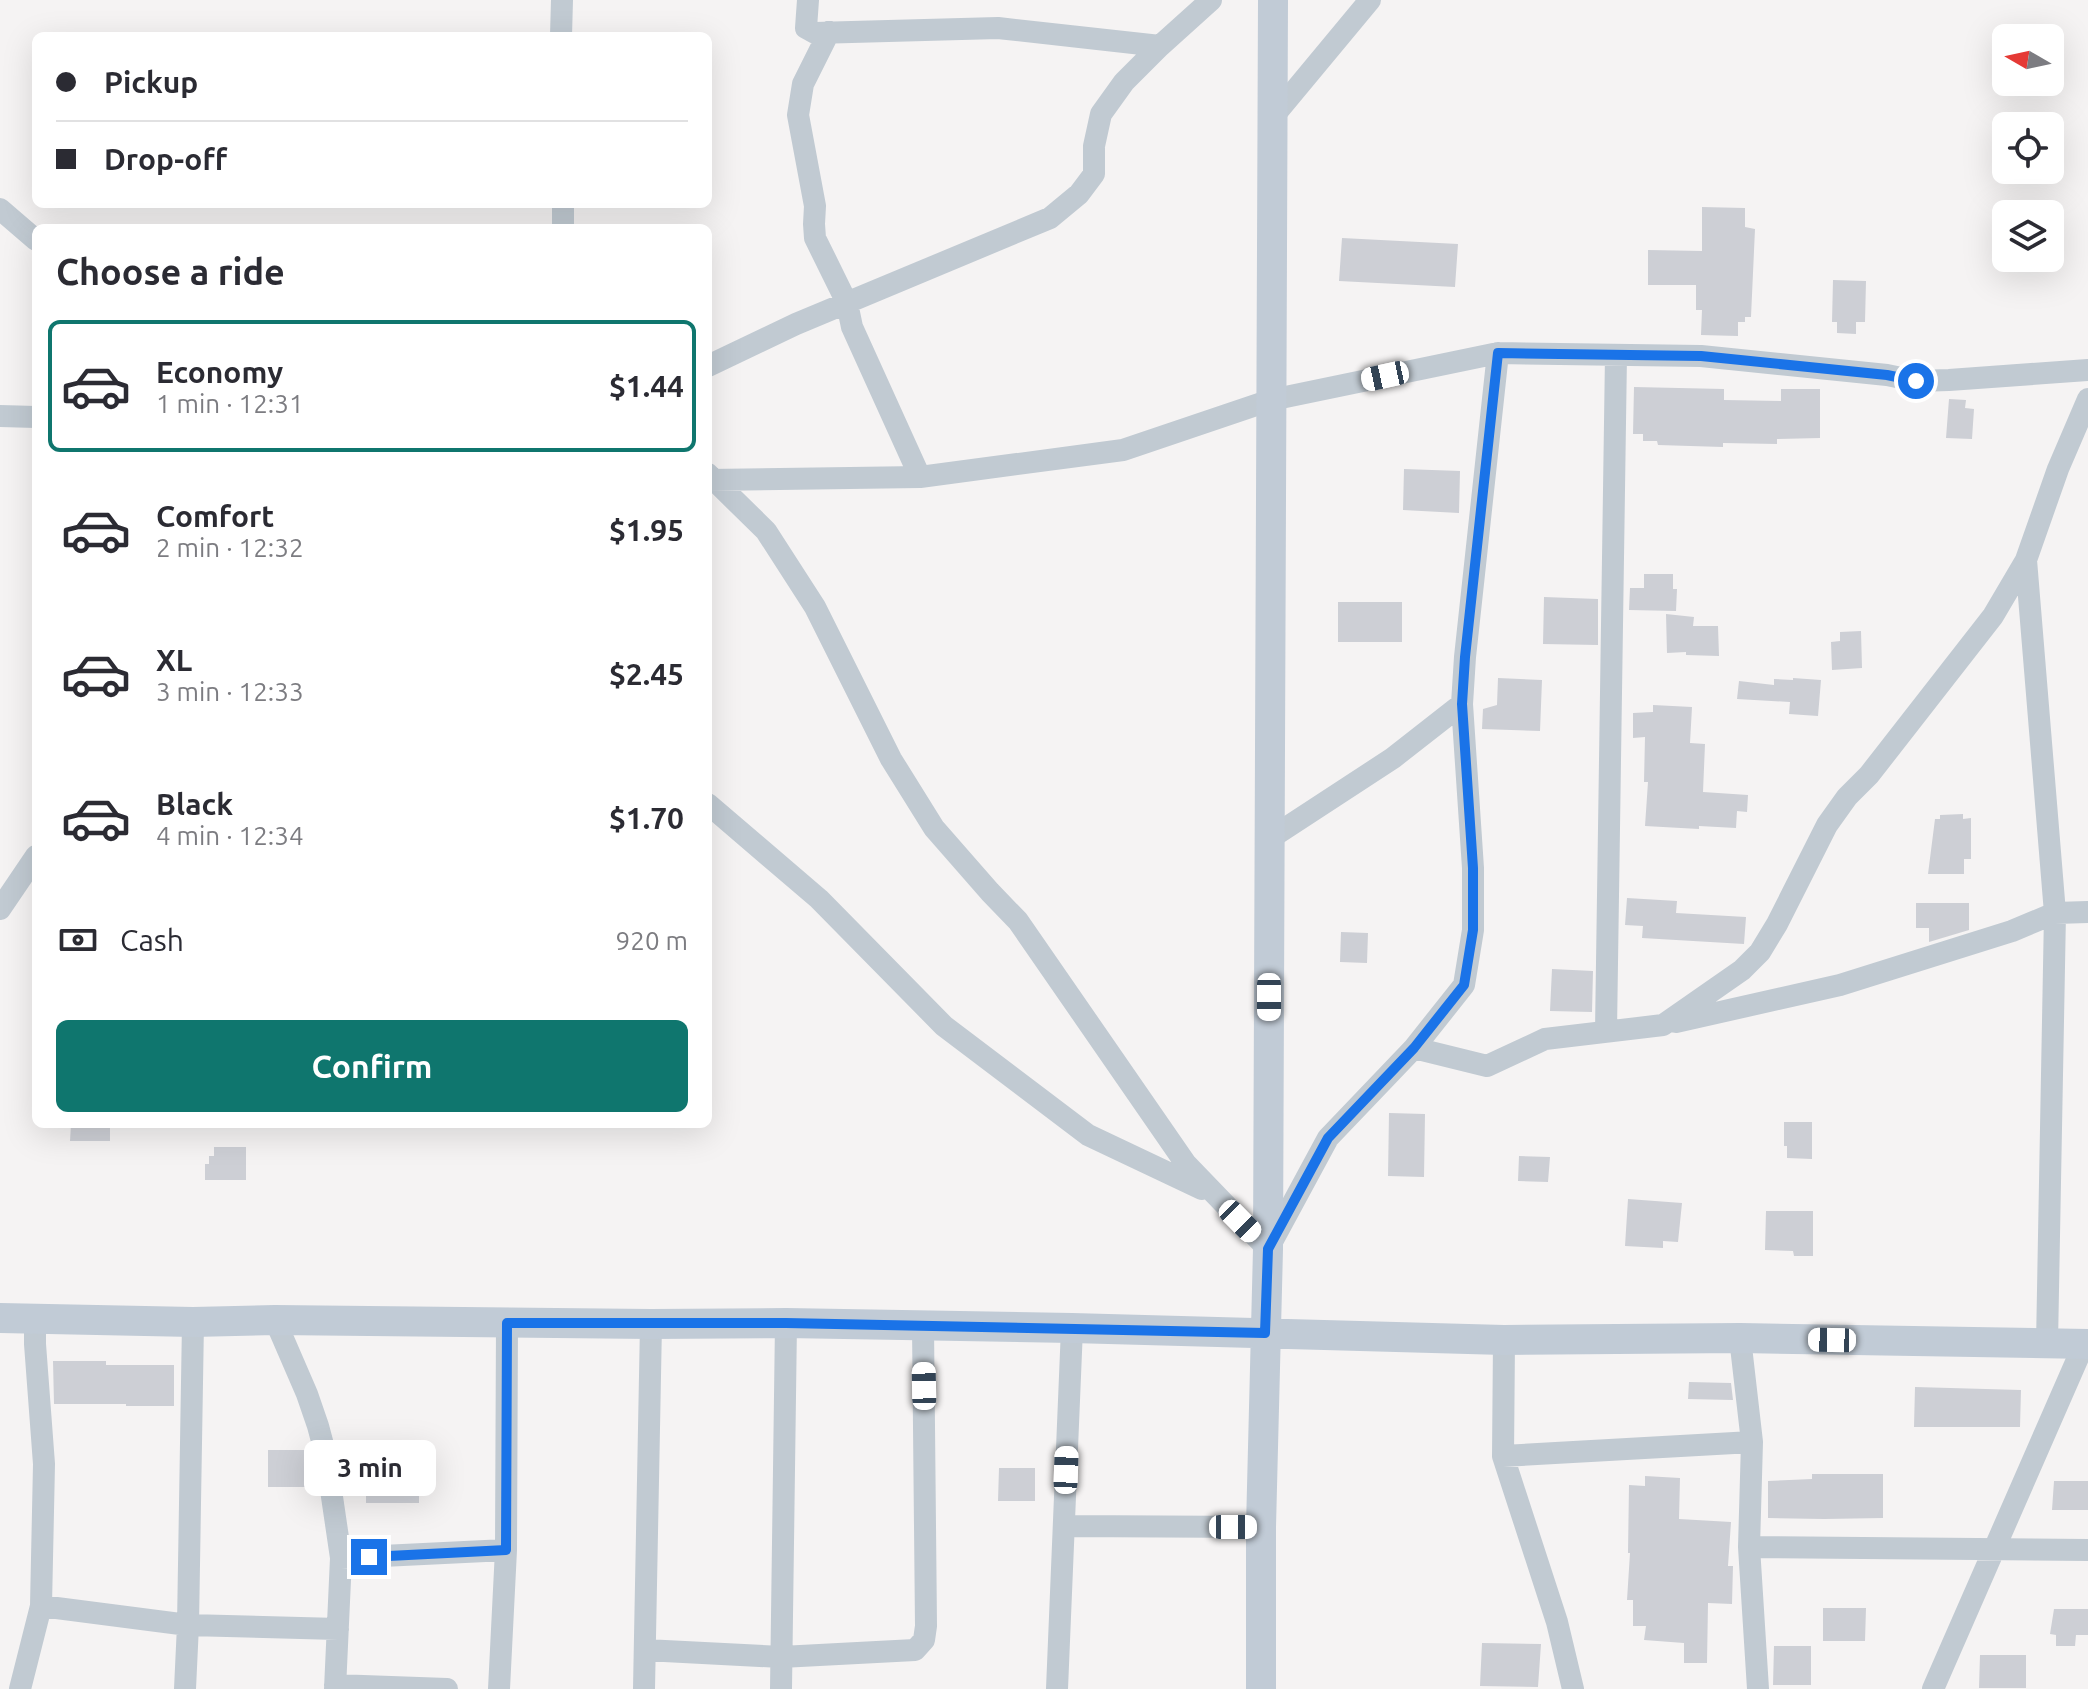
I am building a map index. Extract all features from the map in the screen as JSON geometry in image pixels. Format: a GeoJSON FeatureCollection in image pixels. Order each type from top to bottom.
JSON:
{"type":"FeatureCollection","features":[{"type":"Feature","properties":{"kind":"street"},"geometry":{"type":"LineString","coordinates":[[561,32],[562,0]]}},
{"type":"Feature","properties":{"kind":"street"},"geometry":{"type":"LineString","coordinates":[[808,0],[806,28],[815,33],[998,28],[1160,46]]}},
{"type":"Feature","properties":{"kind":"street"},"geometry":{"type":"LineString","coordinates":[[712,364],[796,324],[1050,218],[1079,194],[1094,174],[1094,146],[1101,114],[1124,82],[1211,0]]}},
{"type":"Feature","properties":{"kind":"street"},"geometry":{"type":"LineString","coordinates":[[1261,1689],[1261,1527],[1268,1249],[1273,0]]}},
{"type":"Feature","properties":{"kind":"street"},"geometry":{"type":"LineString","coordinates":[[1272,118],[1370,0]]}},
{"type":"Feature","properties":{"kind":"street"},"geometry":{"type":"LineString","coordinates":[[829,32],[803,84],[798,115],[815,206],[815,238],[847,303],[852,327],[920,477]]}},
{"type":"Feature","properties":{"kind":"street"},"geometry":{"type":"LineString","coordinates":[[0,209],[32,237]]}},
{"type":"Feature","properties":{"kind":"street"},"geometry":{"type":"LineString","coordinates":[[1268,1249],[1328,1138],[1414,1048],[1464,985],[1473,930],[1473,868],[1462,704],[1498,353]]}},
{"type":"Feature","properties":{"kind":"street"},"geometry":{"type":"LineString","coordinates":[[712,478],[920,477],[1123,450],[1271,400],[1498,353],[1701,356],[1887,375],[1916,381],[2088,370]]}},
{"type":"Feature","properties":{"kind":"street"},"geometry":{"type":"LineString","coordinates":[[1606,1031],[1616,355]]}},
{"type":"Feature","properties":{"kind":"street"},"geometry":{"type":"LineString","coordinates":[[1663,1025],[1742,970],[1760,952],[1827,825],[1993,616],[2026,560],[2058,469],[2088,399]]}},
{"type":"Feature","properties":{"kind":"street"},"geometry":{"type":"LineString","coordinates":[[0,416],[32,417]]}},
{"type":"Feature","properties":{"kind":"street"},"geometry":{"type":"LineString","coordinates":[[712,480],[766,531],[815,607],[891,759],[934,828],[1018,921],[1186,1164],[1268,1249]]}},
{"type":"Feature","properties":{"kind":"street"},"geometry":{"type":"LineString","coordinates":[[2026,560],[2055,913],[2047,1344]]}},
{"type":"Feature","properties":{"kind":"street"},"geometry":{"type":"LineString","coordinates":[[1269,839],[1393,758],[1462,704]]}},
{"type":"Feature","properties":{"kind":"street"},"geometry":{"type":"LineString","coordinates":[[712,807],[819,899],[944,1026],[1088,1135],[1215,1195]]}},
{"type":"Feature","properties":{"kind":"street"},"geometry":{"type":"LineString","coordinates":[[0,909],[32,862]]}},
{"type":"Feature","properties":{"kind":"street"},"geometry":{"type":"LineString","coordinates":[[1414,1048],[1487,1066],[1545,1039],[1663,1025],[1840,985],[2012,931],[2055,913],[2088,912]]}},
{"type":"Feature","properties":{"kind":"street"},"geometry":{"type":"LineString","coordinates":[[0,1318],[193,1322],[786,1323],[1504,1340],[1740,1338],[2086,1344],[1933,1689]]}},
{"type":"Feature","properties":{"kind":"street"},"geometry":{"type":"LineString","coordinates":[[20,1689],[41,1606],[44,1464],[35,1319]]}},
{"type":"Feature","properties":{"kind":"street"},"geometry":{"type":"LineString","coordinates":[[275,1320],[318,1426],[326,1456],[341,1558],[335,1687],[447,1689]]}},
{"type":"Feature","properties":{"kind":"street"},"geometry":{"type":"LineString","coordinates":[[185,1689],[193,1322]]}},
{"type":"Feature","properties":{"kind":"street"},"geometry":{"type":"LineString","coordinates":[[499,1689],[506,1550],[507,1323]]}},
{"type":"Feature","properties":{"kind":"street"},"geometry":{"type":"LineString","coordinates":[[781,1689],[786,1323]]}},
{"type":"Feature","properties":{"kind":"street"},"geometry":{"type":"LineString","coordinates":[[644,1689],[651,1324]]}},
{"type":"Feature","properties":{"kind":"street"},"geometry":{"type":"LineString","coordinates":[[645,1650],[781,1657],[915,1650],[924,1640],[923,1326]]}},
{"type":"Feature","properties":{"kind":"street"},"geometry":{"type":"LineString","coordinates":[[1057,1689],[1072,1328]]}},
{"type":"Feature","properties":{"kind":"street"},"geometry":{"type":"LineString","coordinates":[[1740,1338],[1752,1442],[1749,1547],[1758,1689]]}},
{"type":"Feature","properties":{"kind":"street"},"geometry":{"type":"LineString","coordinates":[[1504,1340],[1503,1456],[1557,1622],[1573,1689]]}},
{"type":"Feature","properties":{"kind":"street"},"geometry":{"type":"LineString","coordinates":[[1503,1456],[1752,1442]]}},
{"type":"Feature","properties":{"kind":"street"},"geometry":{"type":"LineString","coordinates":[[1064,1526],[1261,1527]]}},
{"type":"Feature","properties":{"kind":"street"},"geometry":{"type":"LineString","coordinates":[[1749,1547],[2088,1550]]}},
{"type":"Feature","properties":{"kind":"street"},"geometry":{"type":"LineString","coordinates":[[341,1558],[506,1550]]}},
{"type":"Feature","properties":{"kind":"street"},"geometry":{"type":"LineString","coordinates":[[41,1606],[188,1625],[338,1629]]}},
{"type":"Feature","properties":{"kind":"building"},"geometry":{"type":"Polygon","coordinates":[[[1702,207],[1745,208],[1745,227],[1755,229],[1751,317],[1745,317],[1745,322],[1738,322],[1738,336],[1701,335],[1702,310],[1696,310],[1696,285],[1648,285],[1648,250],[1702,251],[1702,207]]]}},
{"type":"Feature","properties":{"kind":"building"},"geometry":{"type":"Polygon","coordinates":[[[1342,238],[1458,244],[1455,287],[1339,281],[1342,238]]]}},
{"type":"Feature","properties":{"kind":"building"},"geometry":{"type":"Polygon","coordinates":[[[1833,280],[1866,281],[1865,322],[1856,322],[1856,334],[1837,333],[1837,322],[1832,322],[1833,280]]]}},
{"type":"Feature","properties":{"kind":"building"},"geometry":{"type":"Polygon","coordinates":[[[1634,387],[1724,389],[1724,400],[1781,401],[1781,389],[1820,389],[1820,438],[1777,439],[1777,444],[1723,443],[1723,447],[1658,445],[1657,441],[1643,441],[1643,434],[1633,434],[1634,387]]]}},
{"type":"Feature","properties":{"kind":"building"},"geometry":{"type":"Polygon","coordinates":[[[1949,399],[1966,400],[1965,408],[1974,409],[1972,439],[1946,438],[1949,399]]]}},
{"type":"Feature","properties":{"kind":"building"},"geometry":{"type":"Polygon","coordinates":[[[1404,469],[1460,471],[1459,513],[1403,510],[1404,469]]]}},
{"type":"Feature","properties":{"kind":"building"},"geometry":{"type":"Polygon","coordinates":[[[1644,574],[1673,574],[1673,589],[1677,589],[1676,611],[1629,610],[1630,588],[1644,588],[1644,574]]]}},
{"type":"Feature","properties":{"kind":"building"},"geometry":{"type":"Polygon","coordinates":[[[1544,597],[1598,599],[1598,645],[1543,644],[1544,597]]]}},
{"type":"Feature","properties":{"kind":"building"},"geometry":{"type":"Polygon","coordinates":[[[1338,602],[1402,602],[1402,642],[1338,642],[1338,602]]]}},
{"type":"Feature","properties":{"kind":"building"},"geometry":{"type":"Polygon","coordinates":[[[1666,614],[1694,617],[1693,626],[1718,626],[1719,656],[1667,653],[1666,614]]]}},
{"type":"Feature","properties":{"kind":"building"},"geometry":{"type":"Polygon","coordinates":[[[1861,631],[1862,668],[1832,670],[1831,642],[1840,641],[1840,632],[1861,631]]]}},
{"type":"Feature","properties":{"kind":"building"},"geometry":{"type":"Polygon","coordinates":[[[1498,678],[1542,680],[1540,731],[1482,729],[1483,709],[1497,705],[1498,678]]]}},
{"type":"Feature","properties":{"kind":"building"},"geometry":{"type":"Polygon","coordinates":[[[1774,679],[1821,680],[1818,716],[1789,714],[1790,702],[1737,699],[1739,681],[1774,685],[1774,679]]]}},
{"type":"Feature","properties":{"kind":"building"},"geometry":{"type":"Polygon","coordinates":[[[1653,705],[1692,707],[1690,743],[1705,744],[1703,792],[1748,795],[1747,812],[1737,811],[1736,828],[1645,826],[1648,782],[1644,782],[1645,737],[1633,738],[1633,713],[1653,712],[1653,705]]]}},
{"type":"Feature","properties":{"kind":"building"},"geometry":{"type":"Polygon","coordinates":[[[1963,814],[1963,819],[1971,818],[1971,859],[1964,859],[1964,874],[1928,874],[1935,819],[1940,819],[1940,815],[1963,814]]]}},
{"type":"Feature","properties":{"kind":"building"},"geometry":{"type":"Polygon","coordinates":[[[1627,898],[1677,901],[1676,913],[1746,917],[1744,944],[1642,938],[1643,926],[1625,925],[1627,898]]]}},
{"type":"Feature","properties":{"kind":"building"},"geometry":{"type":"Polygon","coordinates":[[[1916,903],[1969,903],[1969,930],[1929,942],[1929,928],[1916,928],[1916,903]]]}},
{"type":"Feature","properties":{"kind":"building"},"geometry":{"type":"Polygon","coordinates":[[[1341,932],[1368,933],[1367,963],[1340,962],[1341,932]]]}},
{"type":"Feature","properties":{"kind":"building"},"geometry":{"type":"Polygon","coordinates":[[[1552,969],[1593,971],[1592,1012],[1550,1011],[1552,969]]]}},
{"type":"Feature","properties":{"kind":"building"},"geometry":{"type":"Polygon","coordinates":[[[1389,1113],[1425,1114],[1424,1177],[1388,1176],[1389,1113]]]}},
{"type":"Feature","properties":{"kind":"building"},"geometry":{"type":"Polygon","coordinates":[[[1784,1122],[1812,1122],[1812,1159],[1787,1158],[1784,1122]]]}},
{"type":"Feature","properties":{"kind":"building"},"geometry":{"type":"Polygon","coordinates":[[[71,1128],[110,1128],[110,1141],[70,1141],[71,1128]]]}},
{"type":"Feature","properties":{"kind":"building"},"geometry":{"type":"Polygon","coordinates":[[[214,1147],[246,1147],[246,1180],[205,1180],[205,1164],[209,1164],[209,1156],[214,1156],[214,1147]]]}},
{"type":"Feature","properties":{"kind":"building"},"geometry":{"type":"Polygon","coordinates":[[[1519,1156],[1550,1157],[1548,1182],[1518,1181],[1519,1156]]]}},
{"type":"Feature","properties":{"kind":"building"},"geometry":{"type":"Polygon","coordinates":[[[1628,1199],[1682,1203],[1678,1242],[1663,1241],[1663,1248],[1625,1246],[1628,1199]]]}},
{"type":"Feature","properties":{"kind":"building"},"geometry":{"type":"Polygon","coordinates":[[[1766,1211],[1813,1211],[1813,1256],[1794,1256],[1793,1251],[1765,1250],[1766,1211]]]}},
{"type":"Feature","properties":{"kind":"building"},"geometry":{"type":"Polygon","coordinates":[[[53,1361],[174,1365],[174,1406],[54,1404],[53,1361]]]}},
{"type":"Feature","properties":{"kind":"building"},"geometry":{"type":"Polygon","coordinates":[[[1689,1382],[1731,1383],[1733,1400],[1688,1399],[1689,1382]]]}},
{"type":"Feature","properties":{"kind":"building"},"geometry":{"type":"Polygon","coordinates":[[[1915,1387],[2021,1390],[2020,1427],[1914,1427],[1915,1387]]]}},
{"type":"Feature","properties":{"kind":"building"},"geometry":{"type":"Polygon","coordinates":[[[268,1450],[310,1450],[316,1487],[268,1487],[268,1450]]]}},
{"type":"Feature","properties":{"kind":"building"},"geometry":{"type":"Polygon","coordinates":[[[366,1461],[419,1461],[419,1503],[366,1503],[366,1461]]]}},
{"type":"Feature","properties":{"kind":"building"},"geometry":{"type":"Polygon","coordinates":[[[999,1468],[1035,1468],[1035,1501],[998,1501],[999,1468]]]}},
{"type":"Feature","properties":{"kind":"building"},"geometry":{"type":"Polygon","coordinates":[[[1812,1474],[1883,1474],[1883,1518],[1768,1518],[1768,1481],[1812,1479],[1812,1474]]]}},
{"type":"Feature","properties":{"kind":"building"},"geometry":{"type":"Polygon","coordinates":[[[1645,1476],[1680,1478],[1679,1519],[1731,1522],[1728,1566],[1733,1566],[1732,1604],[1708,1603],[1707,1663],[1684,1663],[1684,1643],[1644,1640],[1646,1626],[1633,1626],[1633,1600],[1627,1600],[1629,1485],[1645,1486],[1645,1476]]]}},
{"type":"Feature","properties":{"kind":"building"},"geometry":{"type":"Polygon","coordinates":[[[2054,1481],[2088,1481],[2088,1510],[2052,1510],[2054,1481]]]}},
{"type":"Feature","properties":{"kind":"building"},"geometry":{"type":"Polygon","coordinates":[[[1823,1608],[1866,1608],[1865,1641],[1823,1641],[1823,1608]]]}},
{"type":"Feature","properties":{"kind":"building"},"geometry":{"type":"Polygon","coordinates":[[[2054,1609],[2088,1609],[2088,1635],[2076,1635],[2075,1646],[2056,1646],[2056,1635],[2050,1634],[2054,1609]]]}},
{"type":"Feature","properties":{"kind":"building"},"geometry":{"type":"Polygon","coordinates":[[[1482,1643],[1541,1644],[1538,1687],[1480,1686],[1482,1643]]]}},
{"type":"Feature","properties":{"kind":"building"},"geometry":{"type":"Polygon","coordinates":[[[1774,1646],[1811,1646],[1811,1685],[1773,1685],[1774,1646]]]}},
{"type":"Feature","properties":{"kind":"building"},"geometry":{"type":"Polygon","coordinates":[[[1980,1655],[2026,1655],[2026,1688],[1979,1688],[1980,1655]]]}},
{"type":"Feature","properties":{"kind":"route"},"geometry":{"type":"LineString","coordinates":[[369,1557],[506,1550],[507,1323],[786,1323],[1265,1333],[1268,1249],[1328,1138],[1414,1048],[1464,985],[1473,930],[1473,868],[1462,704],[1498,353],[1701,356],[1887,375],[1916,381]]}}]}
